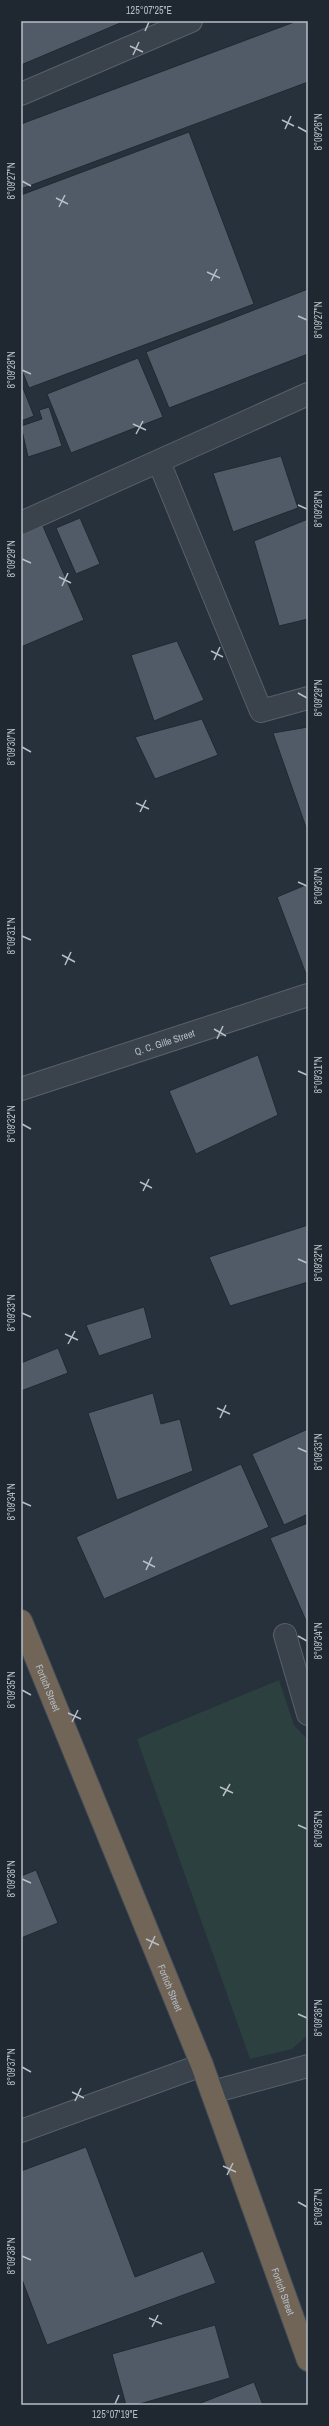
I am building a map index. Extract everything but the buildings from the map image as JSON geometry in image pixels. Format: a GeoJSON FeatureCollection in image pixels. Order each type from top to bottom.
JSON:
{"type":"FeatureCollection","features":[{"type":"Feature","properties":{"kind":"highway","name":"Fortich Street"},"geometry":{"type":"LineString","coordinates":[[21,1621],[202,2065],[308,2360]]}},
{"type":"Feature","properties":{"kind":"street"},"geometry":{"type":"LineString","coordinates":[[21,94],[191,21]]}},
{"type":"Feature","properties":{"kind":"street"},"geometry":{"type":"LineString","coordinates":[[21,523],[308,394]]}},
{"type":"Feature","properties":{"kind":"street"},"geometry":{"type":"LineString","coordinates":[[159,462],[261,711],[308,698]]}},
{"type":"Feature","properties":{"kind":"street","name":"Q. C. Gille Street"},"geometry":{"type":"LineString","coordinates":[[21,1089],[308,995]]}},
{"type":"Feature","properties":{"kind":"street"},"geometry":{"type":"LineString","coordinates":[[285,1635],[308,1714]]}},
{"type":"Feature","properties":{"kind":"street"},"geometry":{"type":"LineString","coordinates":[[21,2131],[202,2065]]}},
{"type":"Feature","properties":{"kind":"street"},"geometry":{"type":"LineString","coordinates":[[212,2092],[308,2066]]}},
{"type":"Feature","properties":{"kind":"green space"},"geometry":{"type":"Polygon","coordinates":[[[279,1680],[294,1725],[308,1740],[308,2035],[292,2049],[250,2059],[137,1739],[279,1680]]]}}]}
